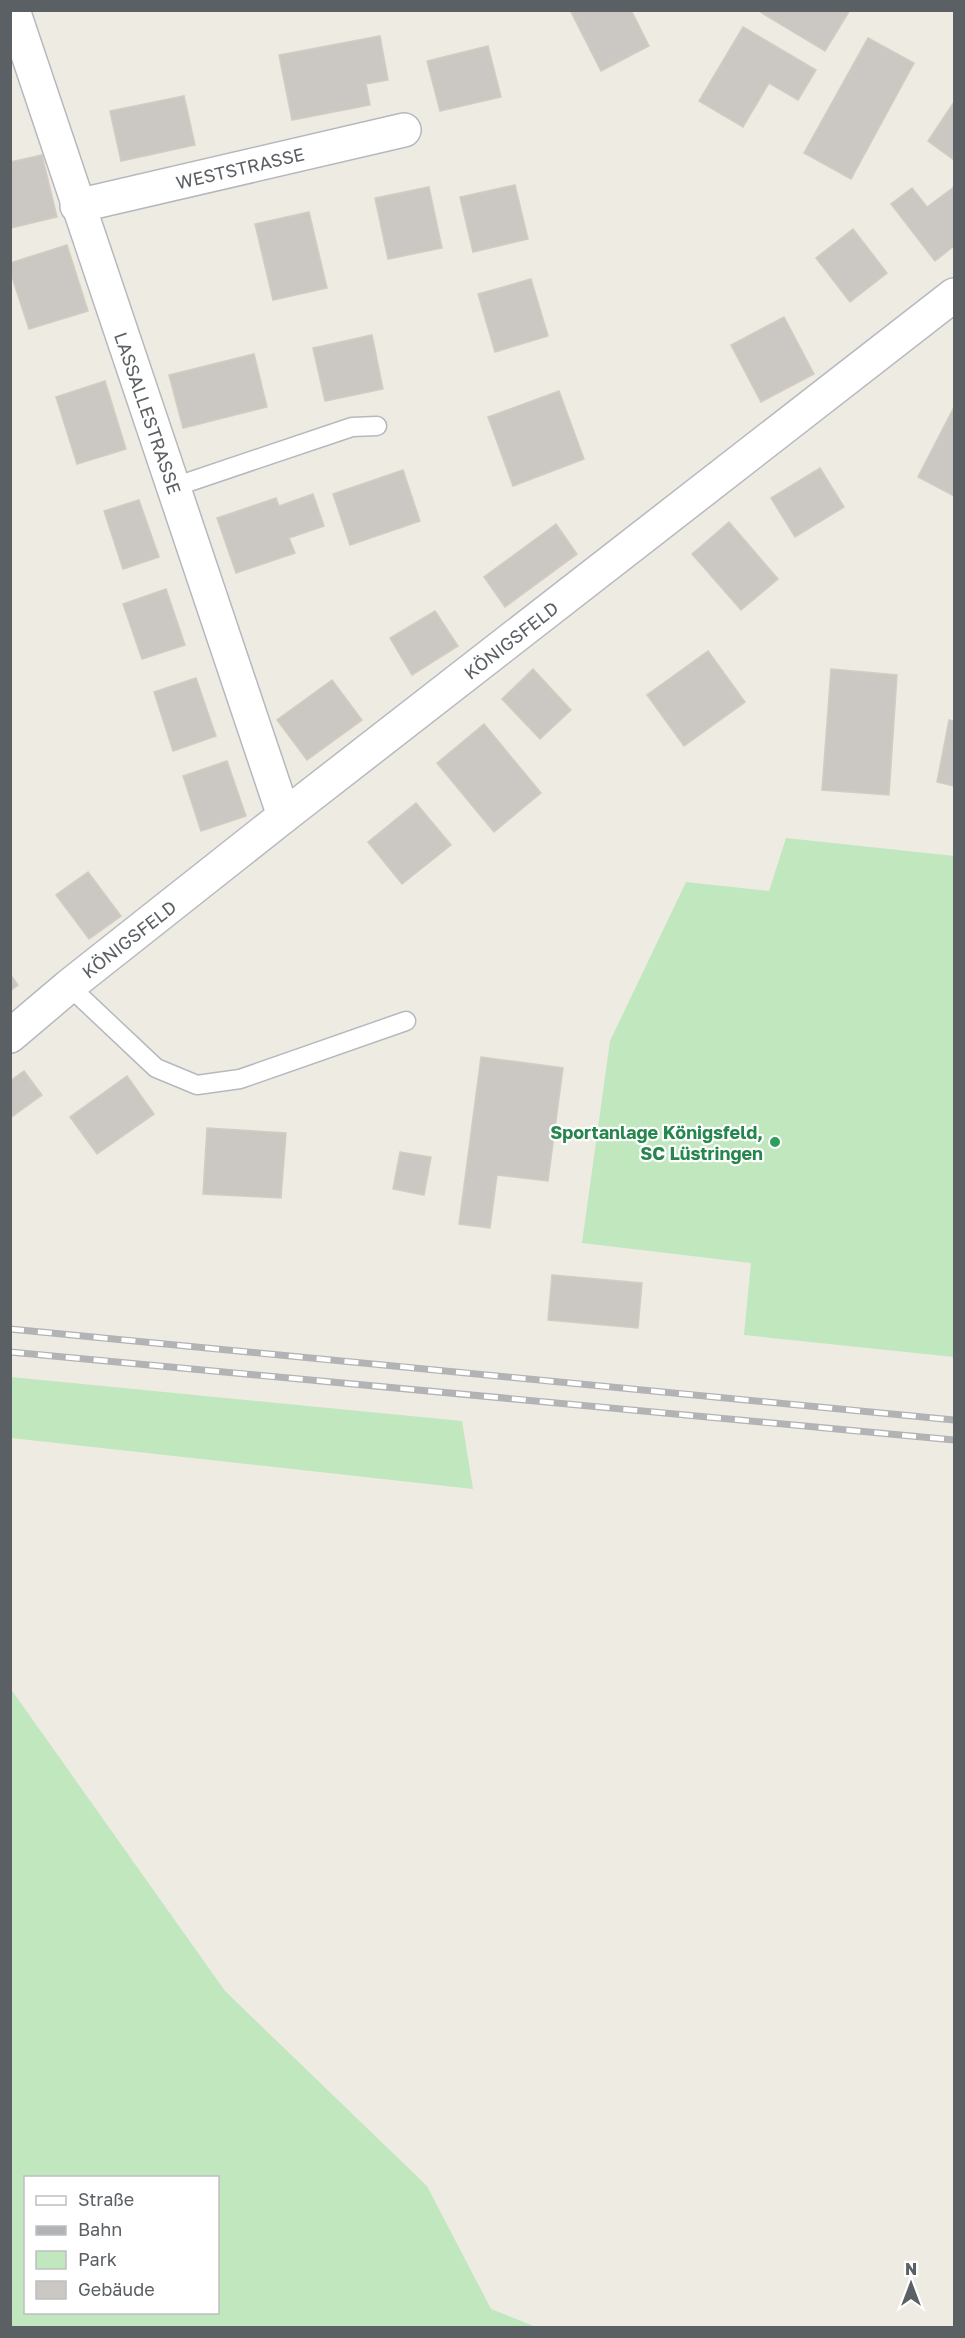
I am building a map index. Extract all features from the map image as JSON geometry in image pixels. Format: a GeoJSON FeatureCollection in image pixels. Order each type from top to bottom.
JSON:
{"type":"FeatureCollection","features":[{"type":"Feature","properties":{"kind":"street","name":"LASSALLESTRASSE"},"geometry":{"type":"LineString","coordinates":[[13,10],[77,206],[284,816]]}},
{"type":"Feature","properties":{"kind":"street","name":"WESTSTRASSE"},"geometry":{"type":"LineString","coordinates":[[77,206],[404,130]]}},
{"type":"Feature","properties":{"kind":"street","name":"KÖNIGSFELD"},"geometry":{"type":"LineString","coordinates":[[10,1036],[69,986],[284,816],[954,295]]}},
{"type":"Feature","properties":{"kind":"lane"},"geometry":{"type":"LineString","coordinates":[[174,487],[352,427],[378,426]]}},
{"type":"Feature","properties":{"kind":"lane","name":"KÖNIGSFELD"},"geometry":{"type":"LineString","coordinates":[[69,986],[156,1068],[197,1085],[240,1079],[406,1021]]}},
{"type":"Feature","properties":{"kind":"green space","name":"Sportanlage Königsfeld, SC Lüstringen"},"geometry":{"type":"Polygon","coordinates":[[[786,838],[954,856],[954,1357],[744,1335],[751,1263],[582,1243],[610,1041],[686,882],[769,891],[786,838]]]}},
{"type":"Feature","properties":{"kind":"green space"},"geometry":{"type":"Polygon","coordinates":[[[11,1377],[462,1421],[473,1489],[11,1438],[11,1377]]]}},
{"type":"Feature","properties":{"kind":"green space"},"geometry":{"type":"Polygon","coordinates":[[[11,1691],[225,1991],[427,2186],[491,2309],[536,2327],[11,2327],[11,1691]]]}},
{"type":"Feature","properties":{"kind":"building"},"geometry":{"type":"Polygon","coordinates":[[[570,10],[631,10],[649,46],[601,71],[570,10]]]}},
{"type":"Feature","properties":{"kind":"building"},"geometry":{"type":"Polygon","coordinates":[[[757,10],[850,10],[825,51],[757,10]]]}},
{"type":"Feature","properties":{"kind":"building"},"geometry":{"type":"Polygon","coordinates":[[[743,27],[816,70],[798,100],[769,83],[743,127],[699,101],[743,27]]]}},
{"type":"Feature","properties":{"kind":"building"},"geometry":{"type":"Polygon","coordinates":[[[380,36],[388,80],[366,84],[370,105],[292,120],[279,55],[380,36]]]}},
{"type":"Feature","properties":{"kind":"building"},"geometry":{"type":"Polygon","coordinates":[[[868,38],[914,63],[851,179],[804,153],[868,38]]]}},
{"type":"Feature","properties":{"kind":"building"},"geometry":{"type":"Polygon","coordinates":[[[488,46],[501,97],[440,111],[427,61],[488,46]]]}},
{"type":"Feature","properties":{"kind":"building"},"geometry":{"type":"Polygon","coordinates":[[[184,96],[195,145],[121,161],[110,111],[184,96]]]}},
{"type":"Feature","properties":{"kind":"building"},"geometry":{"type":"Polygon","coordinates":[[[954,102],[954,160],[928,141],[954,102]]]}},
{"type":"Feature","properties":{"kind":"building"},"geometry":{"type":"Polygon","coordinates":[[[42,155],[57,217],[11,228],[10,162],[42,155]]]}},
{"type":"Feature","properties":{"kind":"building"},"geometry":{"type":"Polygon","coordinates":[[[515,185],[528,239],[473,252],[460,197],[515,185]]]}},
{"type":"Feature","properties":{"kind":"building"},"geometry":{"type":"Polygon","coordinates":[[[429,187],[442,248],[388,259],[375,198],[429,187]]]}},
{"type":"Feature","properties":{"kind":"building"},"geometry":{"type":"Polygon","coordinates":[[[954,187],[954,246],[935,261],[891,204],[912,188],[927,207],[954,187]]]}},
{"type":"Feature","properties":{"kind":"building"},"geometry":{"type":"Polygon","coordinates":[[[309,212],[327,288],[273,300],[255,224],[309,212]]]}},
{"type":"Feature","properties":{"kind":"building"},"geometry":{"type":"Polygon","coordinates":[[[853,229],[887,273],[850,302],[816,258],[853,229]]]}},
{"type":"Feature","properties":{"kind":"building"},"geometry":{"type":"Polygon","coordinates":[[[67,245],[88,311],[29,329],[10,271],[10,263],[67,245]]]}},
{"type":"Feature","properties":{"kind":"building"},"geometry":{"type":"Polygon","coordinates":[[[531,279],[548,336],[495,352],[478,294],[531,279]]]}},
{"type":"Feature","properties":{"kind":"building"},"geometry":{"type":"Polygon","coordinates":[[[784,317],[814,374],[761,402],[731,345],[784,317]]]}},
{"type":"Feature","properties":{"kind":"building"},"geometry":{"type":"Polygon","coordinates":[[[372,335],[383,389],[325,401],[313,348],[372,335]]]}},
{"type":"Feature","properties":{"kind":"building"},"geometry":{"type":"Polygon","coordinates":[[[254,354],[267,407],[183,428],[169,375],[254,354]]]}},
{"type":"Feature","properties":{"kind":"building"},"geometry":{"type":"Polygon","coordinates":[[[105,381],[126,449],[77,464],[56,397],[105,381]]]}},
{"type":"Feature","properties":{"kind":"building"},"geometry":{"type":"Polygon","coordinates":[[[559,391],[584,459],[513,486],[488,417],[559,391]]]}},
{"type":"Feature","properties":{"kind":"building"},"geometry":{"type":"Polygon","coordinates":[[[954,407],[954,496],[918,477],[954,407]]]}},
{"type":"Feature","properties":{"kind":"building"},"geometry":{"type":"Polygon","coordinates":[[[820,468],[844,507],[795,537],[771,498],[820,468]]]}},
{"type":"Feature","properties":{"kind":"building"},"geometry":{"type":"Polygon","coordinates":[[[403,470],[420,521],[350,545],[333,494],[403,470]]]}},
{"type":"Feature","properties":{"kind":"building"},"geometry":{"type":"Polygon","coordinates":[[[313,494],[324,526],[289,538],[295,553],[236,573],[217,518],[276,498],[279,506],[313,494]]]}},
{"type":"Feature","properties":{"kind":"building"},"geometry":{"type":"Polygon","coordinates":[[[139,500],[159,557],[123,569],[104,511],[139,500]]]}},
{"type":"Feature","properties":{"kind":"building"},"geometry":{"type":"Polygon","coordinates":[[[729,522],[778,579],[741,610],[692,554],[729,522]]]}},
{"type":"Feature","properties":{"kind":"building"},"geometry":{"type":"Polygon","coordinates":[[[556,524],[577,554],[505,607],[484,577],[556,524]]]}},
{"type":"Feature","properties":{"kind":"building"},"geometry":{"type":"Polygon","coordinates":[[[166,589],[185,645],[142,659],[123,604],[166,589]]]}},
{"type":"Feature","properties":{"kind":"building"},"geometry":{"type":"Polygon","coordinates":[[[435,611],[458,646],[412,675],[390,638],[435,611]]]}},
{"type":"Feature","properties":{"kind":"building"},"geometry":{"type":"Polygon","coordinates":[[[708,651],[745,702],[684,746],[647,695],[708,651]]]}},
{"type":"Feature","properties":{"kind":"building"},"geometry":{"type":"Polygon","coordinates":[[[533,669],[571,710],[540,739],[502,699],[533,669]]]}},
{"type":"Feature","properties":{"kind":"building"},"geometry":{"type":"Polygon","coordinates":[[[831,669],[897,675],[889,795],[822,790],[831,669]]]}},
{"type":"Feature","properties":{"kind":"building"},"geometry":{"type":"Polygon","coordinates":[[[196,678],[216,736],[173,751],[154,692],[196,678]]]}},
{"type":"Feature","properties":{"kind":"building"},"geometry":{"type":"Polygon","coordinates":[[[332,680],[362,720],[307,760],[277,720],[332,680]]]}},
{"type":"Feature","properties":{"kind":"building"},"geometry":{"type":"Polygon","coordinates":[[[949,720],[954,721],[954,786],[937,782],[949,720]]]}},
{"type":"Feature","properties":{"kind":"building"},"geometry":{"type":"Polygon","coordinates":[[[484,724],[541,793],[494,832],[437,763],[484,724]]]}},
{"type":"Feature","properties":{"kind":"building"},"geometry":{"type":"Polygon","coordinates":[[[227,761],[246,816],[201,831],[183,776],[227,761]]]}},
{"type":"Feature","properties":{"kind":"building"},"geometry":{"type":"Polygon","coordinates":[[[416,803],[451,845],[402,884],[368,842],[416,803]]]}},
{"type":"Feature","properties":{"kind":"building"},"geometry":{"type":"Polygon","coordinates":[[[88,872],[121,916],[89,939],[56,895],[88,872]]]}},
{"type":"Feature","properties":{"kind":"building"},"geometry":{"type":"Polygon","coordinates":[[[10,974],[18,985],[10,991],[10,974]]]}},
{"type":"Feature","properties":{"kind":"building"},"geometry":{"type":"Polygon","coordinates":[[[481,1057],[563,1068],[548,1181],[497,1175],[490,1228],[459,1224],[481,1057]]]}},
{"type":"Feature","properties":{"kind":"building"},"geometry":{"type":"Polygon","coordinates":[[[24,1071],[42,1095],[10,1118],[10,1081],[24,1071]]]}},
{"type":"Feature","properties":{"kind":"building"},"geometry":{"type":"Polygon","coordinates":[[[127,1076],[154,1114],[97,1154],[70,1117],[127,1076]]]}},
{"type":"Feature","properties":{"kind":"building"},"geometry":{"type":"Polygon","coordinates":[[[207,1128],[286,1133],[281,1198],[203,1194],[207,1128]]]}},
{"type":"Feature","properties":{"kind":"building"},"geometry":{"type":"Polygon","coordinates":[[[400,1152],[431,1157],[424,1195],[393,1189],[400,1152]]]}},
{"type":"Feature","properties":{"kind":"building"},"geometry":{"type":"Polygon","coordinates":[[[552,1275],[642,1283],[638,1328],[548,1320],[552,1275]]]}},
{"type":"Feature","properties":{"kind":"railway"},"geometry":{"type":"LineString","coordinates":[[10,1329],[954,1420]]}},
{"type":"Feature","properties":{"kind":"railway"},"geometry":{"type":"LineString","coordinates":[[10,1352],[954,1440]]}},
{"type":"Feature","properties":{"kind":"place","name":"Sportanlage Königsfeld, SC Lüstringen"},"geometry":{"type":"Point","coordinates":[775,1142]}}]}
